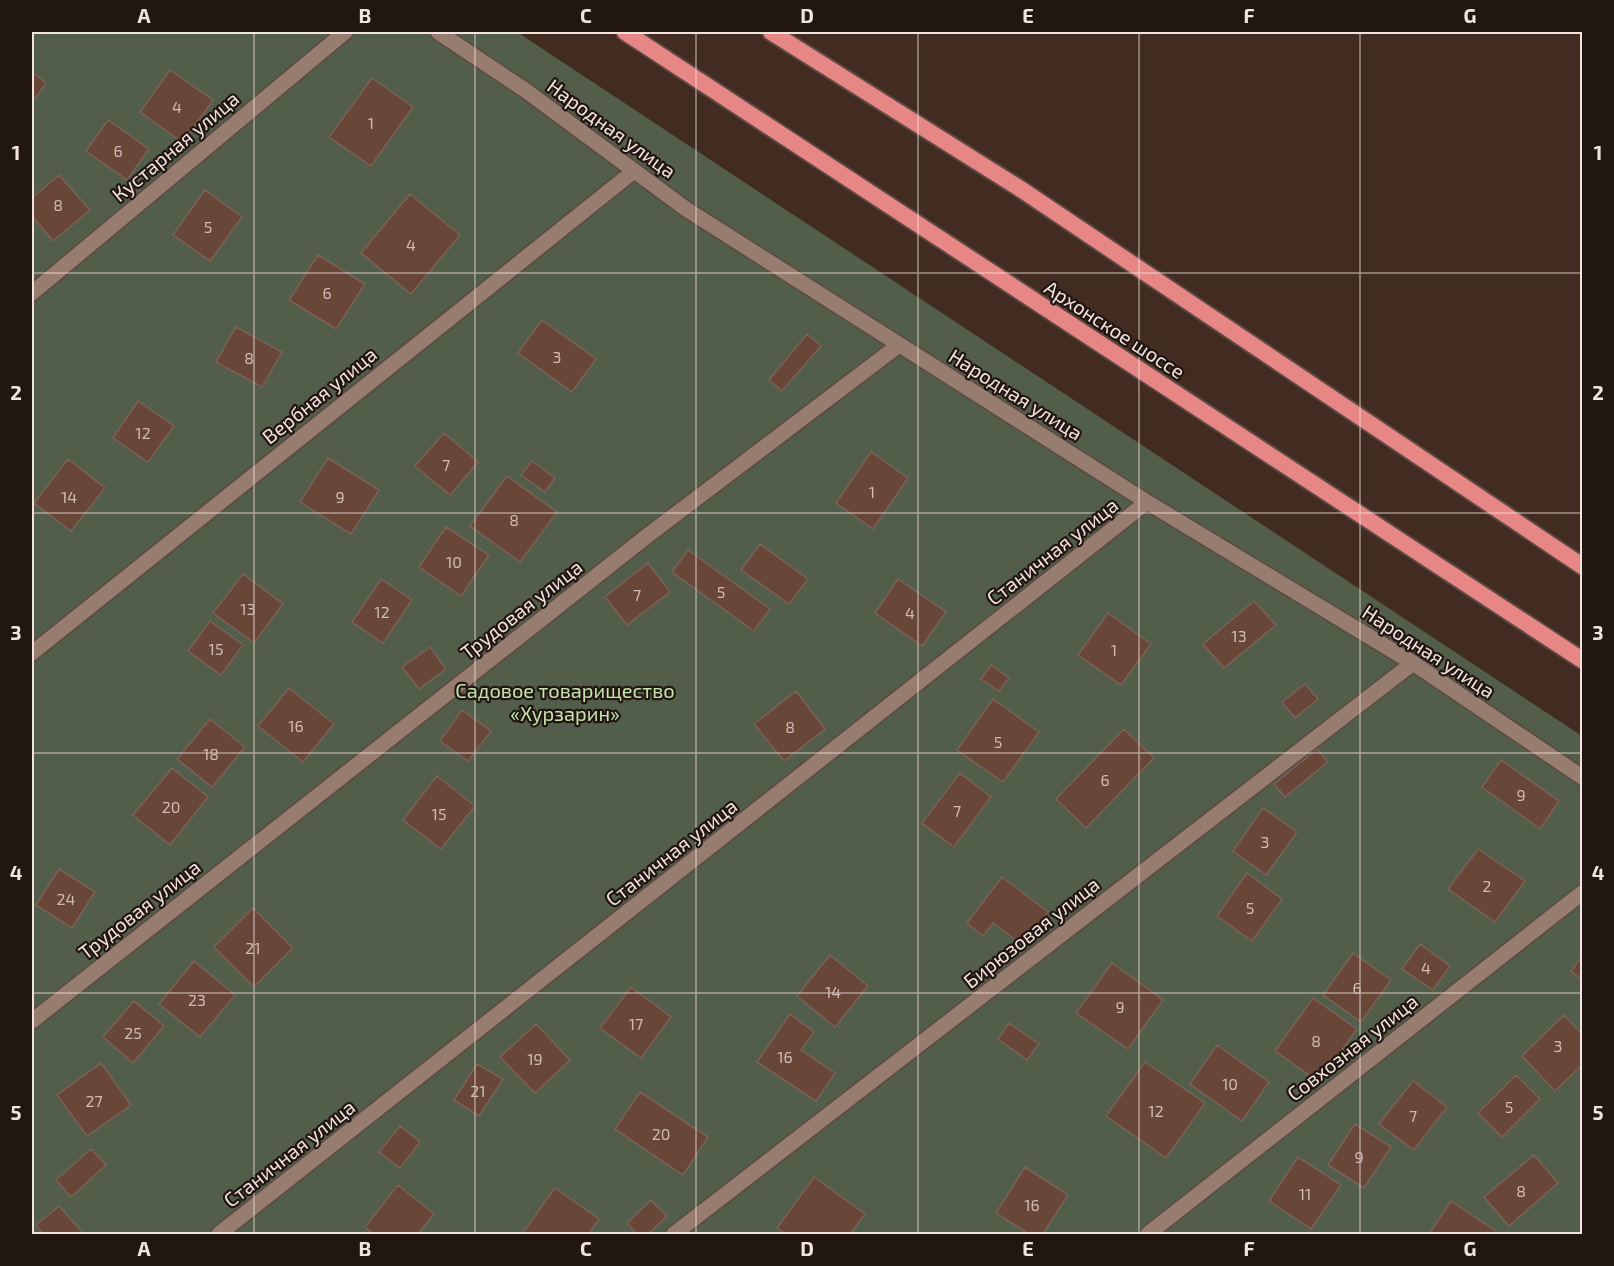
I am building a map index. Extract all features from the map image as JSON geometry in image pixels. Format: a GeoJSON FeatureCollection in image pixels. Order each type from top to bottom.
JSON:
{"type":"FeatureCollection","features":[{"type":"Feature","properties":{"kind":"highway","name":"Архонское шоссе"},"geometry":{"type":"LineString","coordinates":[[626,32],[1582,660]]}},
{"type":"Feature","properties":{"kind":"highway"},"geometry":{"type":"LineString","coordinates":[[771,32],[1019,188],[1582,566]]}},
{"type":"Feature","properties":{"kind":"street","name":"Кустарная улица"},"geometry":{"type":"LineString","coordinates":[[32,293],[345,32]]}},
{"type":"Feature","properties":{"kind":"street","name":"Народная улица"},"geometry":{"type":"LineString","coordinates":[[438,32],[525,90],[696,215],[1147,502],[1413,663],[1582,777]]}},
{"type":"Feature","properties":{"kind":"street","name":"Вербная улица"},"geometry":{"type":"LineString","coordinates":[[32,653],[634,171]]}},
{"type":"Feature","properties":{"kind":"street","name":"Трудовая улица"},"geometry":{"type":"LineString","coordinates":[[32,1021],[647,536],[899,345]]}},
{"type":"Feature","properties":{"kind":"street","name":"Станичная улица"},"geometry":{"type":"LineString","coordinates":[[219,1234],[1147,502]]}},
{"type":"Feature","properties":{"kind":"street","name":"Бирюзовая улица"},"geometry":{"type":"LineString","coordinates":[[674,1234],[1413,663]]}},
{"type":"Feature","properties":{"kind":"street","name":"Совхозная улица"},"geometry":{"type":"LineString","coordinates":[[1148,1234],[1582,893]]}},
{"type":"Feature","properties":{"kind":"green space","name":"Садовое товарищество «Хурзарин»"},"geometry":{"type":"Polygon","coordinates":[[[32,32],[517,32],[1582,736],[1582,1234],[32,1234],[32,32]]]}},
{"type":"Feature","properties":{"kind":"building"},"geometry":{"type":"Polygon","coordinates":[[[170,70],[213,100],[183,143],[140,112],[170,70]]]}},
{"type":"Feature","properties":{"kind":"building"},"geometry":{"type":"Polygon","coordinates":[[[32,72],[46,83],[32,103],[32,72]]]}},
{"type":"Feature","properties":{"kind":"building"},"geometry":{"type":"Polygon","coordinates":[[[372,78],[413,107],[371,166],[329,137],[372,78]]]}},
{"type":"Feature","properties":{"kind":"building"},"geometry":{"type":"Polygon","coordinates":[[[108,120],[149,149],[127,180],[86,151],[108,120]]]}},
{"type":"Feature","properties":{"kind":"building"},"geometry":{"type":"Polygon","coordinates":[[[59,175],[90,210],[53,241],[32,216],[32,198],[59,175]]]}},
{"type":"Feature","properties":{"kind":"building"},"geometry":{"type":"Polygon","coordinates":[[[205,190],[242,217],[210,261],[173,235],[205,190]]]}},
{"type":"Feature","properties":{"kind":"building"},"geometry":{"type":"Polygon","coordinates":[[[410,194],[460,235],[411,294],[361,253],[410,194]]]}},
{"type":"Feature","properties":{"kind":"building"},"geometry":{"type":"Polygon","coordinates":[[[318,255],[365,284],[336,329],[289,300],[318,255]]]}},
{"type":"Feature","properties":{"kind":"building"},"geometry":{"type":"Polygon","coordinates":[[[542,320],[596,359],[572,392],[518,353],[542,320]]]}},
{"type":"Feature","properties":{"kind":"building"},"geometry":{"type":"Polygon","coordinates":[[[236,327],[282,352],[262,387],[216,362],[236,327]]]}},
{"type":"Feature","properties":{"kind":"building"},"geometry":{"type":"Polygon","coordinates":[[[807,334],[821,346],[782,391],[769,380],[807,334]]]}},
{"type":"Feature","properties":{"kind":"building"},"geometry":{"type":"Polygon","coordinates":[[[138,401],[174,426],[148,462],[113,438],[138,401]]]}},
{"type":"Feature","properties":{"kind":"building"},"geometry":{"type":"Polygon","coordinates":[[[444,433],[478,462],[450,495],[415,466],[444,433]]]}},
{"type":"Feature","properties":{"kind":"building"},"geometry":{"type":"Polygon","coordinates":[[[871,452],[908,478],[873,529],[836,503],[871,452]]]}},
{"type":"Feature","properties":{"kind":"building"},"geometry":{"type":"Polygon","coordinates":[[[328,458],[379,490],[351,534],[300,502],[328,458]]]}},
{"type":"Feature","properties":{"kind":"building"},"geometry":{"type":"Polygon","coordinates":[[[68,459],[105,488],[71,531],[34,503],[68,459]]]}},
{"type":"Feature","properties":{"kind":"building"},"geometry":{"type":"Polygon","coordinates":[[[532,461],[555,478],[545,492],[521,475],[532,461]]]}},
{"type":"Feature","properties":{"kind":"building"},"geometry":{"type":"Polygon","coordinates":[[[507,476],[557,512],[520,562],[470,526],[507,476]]]}},
{"type":"Feature","properties":{"kind":"building"},"geometry":{"type":"Polygon","coordinates":[[[446,527],[489,555],[461,596],[419,567],[446,527]]]}},
{"type":"Feature","properties":{"kind":"building"},"geometry":{"type":"Polygon","coordinates":[[[760,544],[808,579],[789,604],[741,570],[760,544]]]}},
{"type":"Feature","properties":{"kind":"building"},"geometry":{"type":"Polygon","coordinates":[[[688,550],[770,609],[754,631],[672,572],[688,550]]]}},
{"type":"Feature","properties":{"kind":"building"},"geometry":{"type":"Polygon","coordinates":[[[648,563],[670,592],[627,625],[605,597],[648,563]]]}},
{"type":"Feature","properties":{"kind":"building"},"geometry":{"type":"Polygon","coordinates":[[[243,574],[283,604],[254,643],[213,613],[243,574]]]}},
{"type":"Feature","properties":{"kind":"building"},"geometry":{"type":"Polygon","coordinates":[[[381,579],[412,600],[383,643],[352,622],[381,579]]]}},
{"type":"Feature","properties":{"kind":"building"},"geometry":{"type":"Polygon","coordinates":[[[898,579],[946,612],[922,646],[875,613],[898,579]]]}},
{"type":"Feature","properties":{"kind":"building"},"geometry":{"type":"Polygon","coordinates":[[[1254,601],[1276,625],[1224,668],[1203,644],[1254,601]]]}},
{"type":"Feature","properties":{"kind":"building"},"geometry":{"type":"Polygon","coordinates":[[[1108,613],[1151,644],[1121,685],[1078,655],[1108,613]]]}},
{"type":"Feature","properties":{"kind":"building"},"geometry":{"type":"Polygon","coordinates":[[[210,621],[243,645],[221,675],[188,651],[210,621]]]}},
{"type":"Feature","properties":{"kind":"building"},"geometry":{"type":"Polygon","coordinates":[[[430,647],[446,669],[419,689],[402,667],[430,647]]]}},
{"type":"Feature","properties":{"kind":"building"},"geometry":{"type":"Polygon","coordinates":[[[991,665],[1009,678],[999,691],[981,679],[991,665]]]}},
{"type":"Feature","properties":{"kind":"building"},"geometry":{"type":"Polygon","coordinates":[[[1305,684],[1318,699],[1295,718],[1282,702],[1305,684]]]}},
{"type":"Feature","properties":{"kind":"building"},"geometry":{"type":"Polygon","coordinates":[[[289,688],[334,724],[303,762],[258,726],[289,688]]]}},
{"type":"Feature","properties":{"kind":"building"},"geometry":{"type":"Polygon","coordinates":[[[796,691],[825,729],[784,761],[754,724],[796,691]]]}},
{"type":"Feature","properties":{"kind":"building"},"geometry":{"type":"Polygon","coordinates":[[[993,699],[1039,732],[1003,782],[957,750],[993,699]]]}},
{"type":"Feature","properties":{"kind":"building"},"geometry":{"type":"Polygon","coordinates":[[[462,710],[491,731],[468,761],[440,741],[462,710]]]}},
{"type":"Feature","properties":{"kind":"building"},"geometry":{"type":"Polygon","coordinates":[[[210,719],[245,747],[212,787],[177,759],[210,719]]]}},
{"type":"Feature","properties":{"kind":"building"},"geometry":{"type":"Polygon","coordinates":[[[1124,729],[1154,758],[1086,828],[1056,799],[1124,729]]]}},
{"type":"Feature","properties":{"kind":"building"},"geometry":{"type":"Polygon","coordinates":[[[1317,749],[1328,762],[1285,797],[1274,784],[1317,749]]]}},
{"type":"Feature","properties":{"kind":"building"},"geometry":{"type":"Polygon","coordinates":[[[1501,760],[1559,801],[1540,829],[1482,787],[1501,760]]]}},
{"type":"Feature","properties":{"kind":"building"},"geometry":{"type":"Polygon","coordinates":[[[172,768],[208,797],[170,845],[133,815],[172,768]]]}},
{"type":"Feature","properties":{"kind":"building"},"geometry":{"type":"Polygon","coordinates":[[[960,773],[991,797],[954,847],[922,823],[960,773]]]}},
{"type":"Feature","properties":{"kind":"building"},"geometry":{"type":"Polygon","coordinates":[[[437,776],[475,806],[441,849],[403,820],[437,776]]]}},
{"type":"Feature","properties":{"kind":"building"},"geometry":{"type":"Polygon","coordinates":[[[1263,808],[1297,832],[1266,875],[1233,851],[1263,808]]]}},
{"type":"Feature","properties":{"kind":"building"},"geometry":{"type":"Polygon","coordinates":[[[1478,849],[1525,881],[1495,922],[1448,889],[1478,849]]]}},
{"type":"Feature","properties":{"kind":"building"},"geometry":{"type":"Polygon","coordinates":[[[59,869],[95,892],[72,928],[36,905],[59,869]]]}},
{"type":"Feature","properties":{"kind":"building"},"geometry":{"type":"Polygon","coordinates":[[[1247,873],[1282,899],[1252,941],[1217,916],[1247,873]]]}},
{"type":"Feature","properties":{"kind":"building"},"geometry":{"type":"Polygon","coordinates":[[[1002,877],[1048,912],[1023,945],[993,923],[983,936],[967,923],[1002,877]]]}},
{"type":"Feature","properties":{"kind":"building"},"geometry":{"type":"Polygon","coordinates":[[[253,908],[293,948],[254,987],[214,947],[253,908]]]}},
{"type":"Feature","properties":{"kind":"building"},"geometry":{"type":"Polygon","coordinates":[[[1420,944],[1450,966],[1433,990],[1402,969],[1420,944]]]}},
{"type":"Feature","properties":{"kind":"building"},"geometry":{"type":"Polygon","coordinates":[[[1353,953],[1391,980],[1361,1022],[1323,995],[1353,953]]]}},
{"type":"Feature","properties":{"kind":"building"},"geometry":{"type":"Polygon","coordinates":[[[830,955],[868,986],[835,1027],[797,996],[830,955]]]}},
{"type":"Feature","properties":{"kind":"building"},"geometry":{"type":"Polygon","coordinates":[[[1582,956],[1582,980],[1571,971],[1582,956]]]}},
{"type":"Feature","properties":{"kind":"building"},"geometry":{"type":"Polygon","coordinates":[[[194,961],[235,995],[200,1037],[159,1004],[194,961]]]}},
{"type":"Feature","properties":{"kind":"building"},"geometry":{"type":"Polygon","coordinates":[[[1112,963],[1163,1000],[1128,1049],[1076,1013],[1112,963]]]}},
{"type":"Feature","properties":{"kind":"building"},"geometry":{"type":"Polygon","coordinates":[[[631,987],[671,1017],[641,1058],[600,1028],[631,987]]]}},
{"type":"Feature","properties":{"kind":"building"},"geometry":{"type":"Polygon","coordinates":[[[1313,998],[1357,1029],[1319,1082],[1275,1051],[1313,998]]]}},
{"type":"Feature","properties":{"kind":"building"},"geometry":{"type":"Polygon","coordinates":[[[134,1001],[164,1026],[133,1063],[103,1037],[134,1001]]]}},
{"type":"Feature","properties":{"kind":"building"},"geometry":{"type":"Polygon","coordinates":[[[790,1014],[814,1032],[801,1050],[835,1073],[816,1101],[757,1062],[790,1014]]]}},
{"type":"Feature","properties":{"kind":"building"},"geometry":{"type":"Polygon","coordinates":[[[1564,1015],[1582,1034],[1582,1065],[1555,1091],[1522,1056],[1564,1015]]]}},
{"type":"Feature","properties":{"kind":"building"},"geometry":{"type":"Polygon","coordinates":[[[1009,1023],[1039,1044],[1027,1060],[998,1039],[1009,1023]]]}},
{"type":"Feature","properties":{"kind":"building"},"geometry":{"type":"Polygon","coordinates":[[[536,1024],[570,1060],[535,1093],[500,1057],[536,1024]]]}},
{"type":"Feature","properties":{"kind":"building"},"geometry":{"type":"Polygon","coordinates":[[[1217,1045],[1269,1082],[1242,1121],[1190,1084],[1217,1045]]]}},
{"type":"Feature","properties":{"kind":"building"},"geometry":{"type":"Polygon","coordinates":[[[1145,1062],[1205,1103],[1166,1158],[1106,1116],[1145,1062]]]}},
{"type":"Feature","properties":{"kind":"building"},"geometry":{"type":"Polygon","coordinates":[[[101,1063],[131,1105],[87,1136],[57,1095],[101,1063]]]}},
{"type":"Feature","properties":{"kind":"building"},"geometry":{"type":"Polygon","coordinates":[[[477,1064],[503,1079],[479,1116],[454,1100],[477,1064]]]}},
{"type":"Feature","properties":{"kind":"building"},"geometry":{"type":"Polygon","coordinates":[[[1516,1075],[1540,1099],[1502,1137],[1478,1113],[1516,1075]]]}},
{"type":"Feature","properties":{"kind":"building"},"geometry":{"type":"Polygon","coordinates":[[[1413,1081],[1447,1107],[1414,1150],[1379,1124],[1413,1081]]]}},
{"type":"Feature","properties":{"kind":"building"},"geometry":{"type":"Polygon","coordinates":[[[640,1092],[708,1137],[683,1175],[615,1129],[640,1092]]]}},
{"type":"Feature","properties":{"kind":"building"},"geometry":{"type":"Polygon","coordinates":[[[1355,1124],[1391,1147],[1364,1188],[1328,1165],[1355,1124]]]}},
{"type":"Feature","properties":{"kind":"building"},"geometry":{"type":"Polygon","coordinates":[[[400,1126],[420,1142],[400,1168],[379,1152],[400,1126]]]}},
{"type":"Feature","properties":{"kind":"building"},"geometry":{"type":"Polygon","coordinates":[[[91,1149],[106,1165],[71,1197],[56,1180],[91,1149]]]}},
{"type":"Feature","properties":{"kind":"building"},"geometry":{"type":"Polygon","coordinates":[[[1534,1155],[1558,1183],[1509,1226],[1484,1197],[1534,1155]]]}},
{"type":"Feature","properties":{"kind":"building"},"geometry":{"type":"Polygon","coordinates":[[[1298,1157],[1341,1185],[1311,1229],[1269,1201],[1298,1157]]]}},
{"type":"Feature","properties":{"kind":"building"},"geometry":{"type":"Polygon","coordinates":[[[1025,1167],[1068,1195],[1043,1234],[1029,1234],[996,1213],[1025,1167]]]}},
{"type":"Feature","properties":{"kind":"building"},"geometry":{"type":"Polygon","coordinates":[[[814,1177],[865,1214],[850,1234],[786,1234],[777,1228],[814,1177]]]}},
{"type":"Feature","properties":{"kind":"building"},"geometry":{"type":"Polygon","coordinates":[[[398,1185],[434,1214],[418,1234],[374,1234],[365,1227],[398,1185]]]}},
{"type":"Feature","properties":{"kind":"building"},"geometry":{"type":"Polygon","coordinates":[[[555,1188],[599,1219],[588,1234],[522,1234],[555,1188]]]}},
{"type":"Feature","properties":{"kind":"building"},"geometry":{"type":"Polygon","coordinates":[[[651,1200],[667,1216],[648,1234],[637,1234],[627,1223],[651,1200]]]}},
{"type":"Feature","properties":{"kind":"building"},"geometry":{"type":"Polygon","coordinates":[[[1451,1201],[1500,1234],[1429,1234],[1451,1201]]]}},
{"type":"Feature","properties":{"kind":"building"},"geometry":{"type":"Polygon","coordinates":[[[59,1206],[84,1234],[43,1234],[36,1225],[59,1206]]]}}]}
